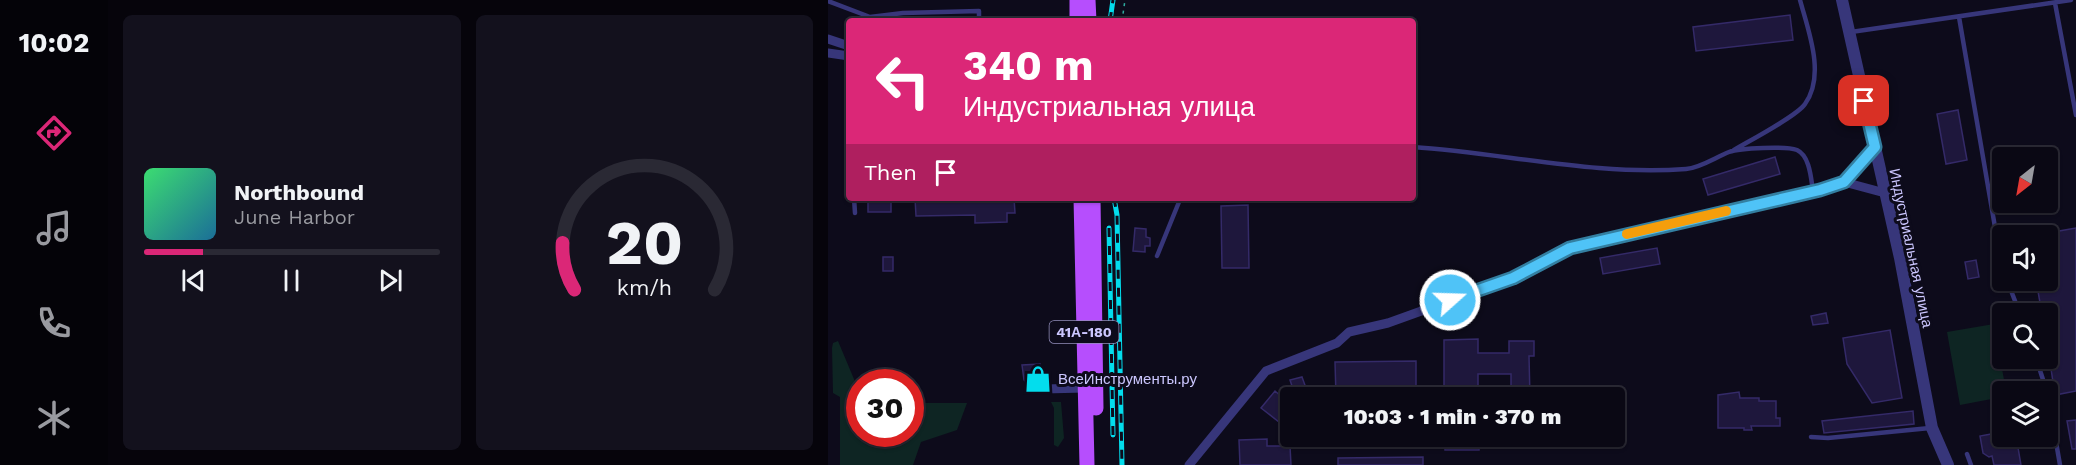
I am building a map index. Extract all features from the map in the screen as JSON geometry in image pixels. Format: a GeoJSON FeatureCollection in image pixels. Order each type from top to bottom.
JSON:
{"type":"FeatureCollection","features":[{"type":"Feature","properties":{"kind":"main road"},"geometry":{"type":"LineString","coordinates":[[1077,0],[1077,18]]}},
{"type":"Feature","properties":{"kind":"main road"},"geometry":{"type":"LineString","coordinates":[[1088,0],[1089,18]]}},
{"type":"Feature","properties":{"kind":"main road","name":"41А-180"},"geometry":{"type":"LineString","coordinates":[[1081,201],[1087,465]]}},
{"type":"Feature","properties":{"kind":"main road","name":"41А-180"},"geometry":{"type":"LineString","coordinates":[[1093,201],[1097,465]]}},
{"type":"Feature","properties":{"kind":"street","name":"Индустриальная улица"},"geometry":{"type":"LineString","coordinates":[[1842,0],[1900,258],[1932,428],[1948,465]]}},
{"type":"Feature","properties":{"kind":"street"},"geometry":{"type":"LineString","coordinates":[[828,39],[846,45]]}},
{"type":"Feature","properties":{"kind":"street"},"geometry":{"type":"LineString","coordinates":[[828,53],[846,56]]}},
{"type":"Feature","properties":{"kind":"street"},"geometry":{"type":"LineString","coordinates":[[1844,182],[1875,147]]}},
{"type":"Feature","properties":{"kind":"street"},"geometry":{"type":"LineString","coordinates":[[1189,465],[1266,371],[1280,364],[1312,355],[1337,343],[1349,332],[1388,323],[1513,278],[1570,248],[1844,182],[1885,193]]}},
{"type":"Feature","properties":{"kind":"street"},"geometry":{"type":"LineString","coordinates":[[1044,389],[1085,388]]}},
{"type":"Feature","properties":{"kind":"lane"},"geometry":{"type":"LineString","coordinates":[[1416,147],[1607,170],[1690,169],[1732,151],[1804,106],[1811,91],[1815,59],[1809,28],[1800,0]]}},
{"type":"Feature","properties":{"kind":"lane"},"geometry":{"type":"LineString","coordinates":[[1848,32],[2071,0]]}},
{"type":"Feature","properties":{"kind":"lane"},"geometry":{"type":"LineString","coordinates":[[828,1],[868,18]]}},
{"type":"Feature","properties":{"kind":"lane"},"geometry":{"type":"LineString","coordinates":[[2055,3],[2076,115]]}},
{"type":"Feature","properties":{"kind":"lane"},"geometry":{"type":"LineString","coordinates":[[876,18],[903,13],[978,12],[979,18]]}},
{"type":"Feature","properties":{"kind":"lane"},"geometry":{"type":"LineString","coordinates":[[1959,16],[1995,225]]}},
{"type":"Feature","properties":{"kind":"lane"},"geometry":{"type":"LineString","coordinates":[[1732,151],[1783,148],[1797,150],[1805,156],[1813,191]]}},
{"type":"Feature","properties":{"kind":"lane"},"geometry":{"type":"LineString","coordinates":[[854,201],[855,213]]}},
{"type":"Feature","properties":{"kind":"lane"},"geometry":{"type":"LineString","coordinates":[[1157,256],[1180,201]]}},
{"type":"Feature","properties":{"kind":"lane"},"geometry":{"type":"LineString","coordinates":[[1811,437],[1828,438],[1932,428]]}},
{"type":"Feature","properties":{"kind":"lane"},"geometry":{"type":"LineString","coordinates":[[2057,447],[2060,465]]}},
{"type":"Feature","properties":{"kind":"lane"},"geometry":{"type":"LineString","coordinates":[[1967,454],[1971,465]]}},
{"type":"Feature","properties":{"kind":"path"},"geometry":{"type":"LineString","coordinates":[[1122,18],[1125,0]]}},
{"type":"Feature","properties":{"kind":"green space"},"geometry":{"type":"Polygon","coordinates":[[[1992,324],[1992,369],[2002,369],[2004,381],[1992,381],[1992,399],[1960,405],[1947,332],[1992,324]]]}},
{"type":"Feature","properties":{"kind":"green space"},"geometry":{"type":"Polygon","coordinates":[[[838,341],[850,369],[846,369],[846,447],[919,447],[913,465],[840,465],[840,397],[833,393],[833,343],[838,341]]]}},
{"type":"Feature","properties":{"kind":"green space"},"geometry":{"type":"Polygon","coordinates":[[[1051,402],[1061,402],[1064,438],[1058,447],[1054,445],[1054,408],[1051,402]]]}},
{"type":"Feature","properties":{"kind":"green space"},"geometry":{"type":"Polygon","coordinates":[[[924,403],[967,403],[957,430],[924,441],[924,403]]]}},
{"type":"Feature","properties":{"kind":"building"},"geometry":{"type":"Polygon","coordinates":[[[1790,15],[1793,40],[1696,51],[1693,27],[1790,15]]]}},
{"type":"Feature","properties":{"kind":"building"},"geometry":{"type":"Polygon","coordinates":[[[1958,110],[1967,160],[1946,164],[1937,114],[1958,110]]]}},
{"type":"Feature","properties":{"kind":"building"},"geometry":{"type":"Polygon","coordinates":[[[1775,157],[1780,174],[1708,195],[1703,179],[1775,157]]]}},
{"type":"Feature","properties":{"kind":"building"},"geometry":{"type":"Polygon","coordinates":[[[868,201],[891,201],[891,212],[868,212],[868,201]]]}},
{"type":"Feature","properties":{"kind":"building"},"geometry":{"type":"Polygon","coordinates":[[[915,201],[1014,201],[1015,213],[1007,213],[1007,222],[975,223],[975,215],[916,216],[915,201]]]}},
{"type":"Feature","properties":{"kind":"building"},"geometry":{"type":"Polygon","coordinates":[[[1248,205],[1249,268],[1222,268],[1221,206],[1248,205]]]}},
{"type":"Feature","properties":{"kind":"building"},"geometry":{"type":"Polygon","coordinates":[[[1135,228],[1146,229],[1146,237],[1150,238],[1150,246],[1145,246],[1145,252],[1133,251],[1135,228]]]}},
{"type":"Feature","properties":{"kind":"building"},"geometry":{"type":"Polygon","coordinates":[[[2076,228],[2076,391],[2058,394],[2058,381],[2053,381],[2051,369],[2058,369],[2058,303],[2040,303],[2038,291],[2058,291],[2058,231],[2076,228]]]}},
{"type":"Feature","properties":{"kind":"building"},"geometry":{"type":"Polygon","coordinates":[[[1657,248],[1660,264],[1603,274],[1600,258],[1657,248]]]}},
{"type":"Feature","properties":{"kind":"building"},"geometry":{"type":"Polygon","coordinates":[[[883,257],[893,257],[893,271],[883,271],[883,257]]]}},
{"type":"Feature","properties":{"kind":"building"},"geometry":{"type":"Polygon","coordinates":[[[1976,260],[1979,277],[1968,279],[1965,262],[1976,260]]]}},
{"type":"Feature","properties":{"kind":"building"},"geometry":{"type":"Polygon","coordinates":[[[1826,313],[1828,323],[1813,325],[1811,316],[1826,313]]]}},
{"type":"Feature","properties":{"kind":"building"},"geometry":{"type":"Polygon","coordinates":[[[1890,330],[1902,398],[1872,403],[1847,364],[1843,338],[1890,330]]]}},
{"type":"Feature","properties":{"kind":"building"},"geometry":{"type":"Polygon","coordinates":[[[1478,339],[1478,353],[1509,353],[1509,341],[1534,341],[1534,356],[1529,356],[1530,387],[1511,387],[1511,374],[1478,374],[1478,387],[1444,387],[1444,340],[1478,339]]]}},
{"type":"Feature","properties":{"kind":"building"},"geometry":{"type":"Polygon","coordinates":[[[1416,361],[1416,386],[1336,387],[1335,362],[1416,361]]]}},
{"type":"Feature","properties":{"kind":"building"},"geometry":{"type":"Polygon","coordinates":[[[1040,364],[1041,383],[1038,387],[1031,387],[1024,380],[1022,365],[1040,364]]]}},
{"type":"Feature","properties":{"kind":"building"},"geometry":{"type":"Polygon","coordinates":[[[1302,377],[1306,387],[1292,387],[1290,380],[1302,377]]]}},
{"type":"Feature","properties":{"kind":"building"},"geometry":{"type":"Polygon","coordinates":[[[1275,391],[1280,395],[1280,421],[1279,422],[1261,408],[1275,391]]]}},
{"type":"Feature","properties":{"kind":"building"},"geometry":{"type":"Polygon","coordinates":[[[1739,392],[1740,398],[1776,401],[1776,418],[1780,418],[1780,426],[1751,426],[1752,430],[1718,428],[1718,395],[1739,392]]]}},
{"type":"Feature","properties":{"kind":"building"},"geometry":{"type":"Polygon","coordinates":[[[1913,411],[1914,424],[1824,433],[1822,421],[1913,411]]]}},
{"type":"Feature","properties":{"kind":"building"},"geometry":{"type":"Polygon","coordinates":[[[2076,420],[2076,449],[2072,449],[2067,421],[2076,420]]]}},
{"type":"Feature","properties":{"kind":"building"},"geometry":{"type":"Polygon","coordinates":[[[1992,434],[1992,447],[2018,447],[2021,465],[1994,465],[1992,456],[1989,457],[1983,453],[1980,436],[1992,434]]]}},
{"type":"Feature","properties":{"kind":"building"},"geometry":{"type":"Polygon","coordinates":[[[1267,439],[1267,446],[1290,447],[1291,465],[1240,465],[1239,440],[1267,439]]]}},
{"type":"Feature","properties":{"kind":"building"},"geometry":{"type":"Polygon","coordinates":[[[1445,447],[1479,447],[1479,450],[1445,450],[1445,447]]]}},
{"type":"Feature","properties":{"kind":"building"},"geometry":{"type":"Polygon","coordinates":[[[1423,457],[1423,465],[1338,465],[1338,458],[1423,457]]]}},
{"type":"Feature","properties":{"kind":"railway"},"geometry":{"type":"LineString","coordinates":[[1110,18],[1113,0]]}},
{"type":"Feature","properties":{"kind":"railway"},"geometry":{"type":"LineString","coordinates":[[1115,201],[1117,215],[1122,465]]}},
{"type":"Feature","properties":{"kind":"railway"},"geometry":{"type":"LineString","coordinates":[[1109,228],[1113,435]]}},
{"type":"Feature","properties":{"kind":"slow traffic"},"geometry":{"type":"LineString","coordinates":[[1627,234],[1726,211]]}},
{"type":"Feature","properties":{"kind":"place","name":"ВсеИнструменты.ру"},"geometry":{"type":"Point","coordinates":[1038,379]}},
{"type":"Feature","properties":{"kind":"route"},"geometry":{"type":"LineString","coordinates":[[1450,300],[1513,278],[1570,248],[1820,190],[1844,182],[1875,147],[1864,101]]}}]}
